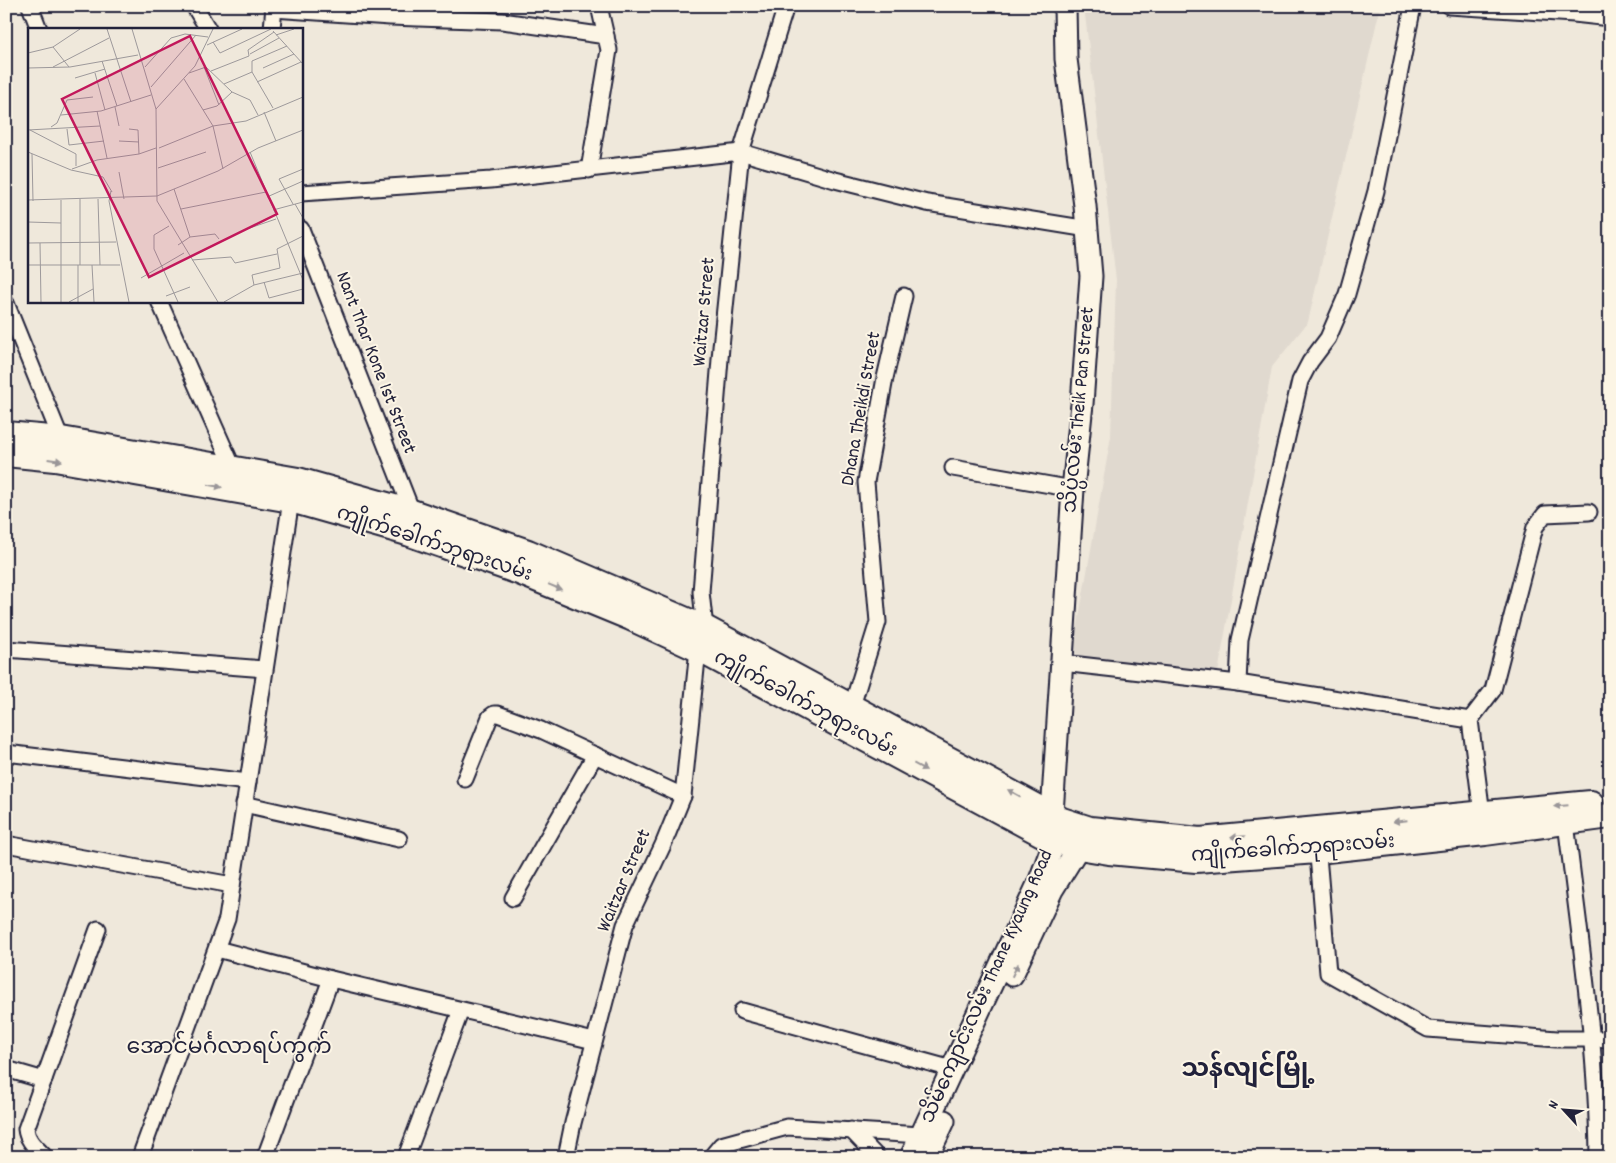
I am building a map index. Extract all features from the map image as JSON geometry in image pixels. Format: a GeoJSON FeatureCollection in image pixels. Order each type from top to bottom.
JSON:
{"type":"FeatureCollection","features":[{"type":"Feature","properties":{"kind":"main road","name":"ကျိုက်ခေါက်ဘုရားလမ်း"},"geometry":{"type":"LineString","coordinates":[[6,434],[61,439],[298,480],[412,512],[528,552],[640,599],[702,639],[1053,840],[1084,838],[1317,840],[1483,822],[1565,806],[1610,800]]}},
{"type":"Feature","properties":{"kind":"main road","name":"ကျိုက်ခေါက်ဘုရားလမ်း"},"geometry":{"type":"LineString","coordinates":[[6,454],[55,459],[291,500],[404,532],[519,572],[631,618],[702,639],[852,706],[1052,814],[1084,838]]}},
{"type":"Feature","properties":{"kind":"main road","name":"ကျိုက်ခေါက်ဘုရားလမ်း"},"geometry":{"type":"LineString","coordinates":[[1483,822],[1566,822],[1610,816]]}},
{"type":"Feature","properties":{"kind":"street"},"geometry":{"type":"LineString","coordinates":[[30,6],[39,28]]}},
{"type":"Feature","properties":{"kind":"street"},"geometry":{"type":"LineString","coordinates":[[194,6],[207,28]]}},
{"type":"Feature","properties":{"kind":"street"},"geometry":{"type":"LineString","coordinates":[[589,170],[609,50],[599,6]]}},
{"type":"Feature","properties":{"kind":"street","name":"Waitzar Street"},"geometry":{"type":"LineString","coordinates":[[566,1157],[573,1123],[625,925],[663,845],[683,796],[702,639],[701,592],[720,356],[741,152],[786,6]]}},
{"type":"Feature","properties":{"kind":"street","name":"သိပ္ပံလမ်း Theik Pan Street"},"geometry":{"type":"LineString","coordinates":[[1052,814],[1073,488],[1082,404],[1091,276],[1088,229],[1066,59],[1065,6]]}},
{"type":"Feature","properties":{"kind":"street"},"geometry":{"type":"LineString","coordinates":[[1238,683],[1240,640],[1300,380],[1310,362],[1328,338],[1347,294],[1376,191],[1413,6]]}},
{"type":"Feature","properties":{"kind":"street"},"geometry":{"type":"LineString","coordinates":[[1452,6],[1574,10],[1610,18]]}},
{"type":"Feature","properties":{"kind":"street"},"geometry":{"type":"LineString","coordinates":[[272,28],[274,8],[390,17],[502,21],[606,36]]}},
{"type":"Feature","properties":{"kind":"street"},"geometry":{"type":"LineString","coordinates":[[302,193],[442,184],[589,170],[741,152],[835,180],[927,203],[1088,229]]}},
{"type":"Feature","properties":{"kind":"street","name":"Nant Thar Kone 1st Street"},"geometry":{"type":"LineString","coordinates":[[302,233],[412,512]]}},
{"type":"Feature","properties":{"kind":"street","name":"Dhana Theikdi Street"},"geometry":{"type":"LineString","coordinates":[[852,706],[878,622],[866,482],[885,378],[904,296]]}},
{"type":"Feature","properties":{"kind":"street"},"geometry":{"type":"LineString","coordinates":[[159,302],[233,468]]}},
{"type":"Feature","properties":{"kind":"street"},"geometry":{"type":"LineString","coordinates":[[6,303],[61,439]]}},
{"type":"Feature","properties":{"kind":"street"},"geometry":{"type":"LineString","coordinates":[[953,468],[1073,488]]}},
{"type":"Feature","properties":{"kind":"street"},"geometry":{"type":"LineString","coordinates":[[140,1157],[227,919],[291,500]]}},
{"type":"Feature","properties":{"kind":"street"},"geometry":{"type":"LineString","coordinates":[[1483,822],[1470,720],[1493,690],[1535,527],[1545,514],[1589,512]]}},
{"type":"Feature","properties":{"kind":"street"},"geometry":{"type":"LineString","coordinates":[[6,649],[264,669]]}},
{"type":"Feature","properties":{"kind":"street"},"geometry":{"type":"LineString","coordinates":[[1062,663],[1238,683],[1470,720]]}},
{"type":"Feature","properties":{"kind":"street"},"geometry":{"type":"LineString","coordinates":[[465,778],[490,717],[498,714],[541,730],[683,796]]}},
{"type":"Feature","properties":{"kind":"street"},"geometry":{"type":"LineString","coordinates":[[6,753],[248,782]]}},
{"type":"Feature","properties":{"kind":"street"},"geometry":{"type":"LineString","coordinates":[[513,898],[595,754]]}},
{"type":"Feature","properties":{"kind":"street"},"geometry":{"type":"LineString","coordinates":[[244,804],[399,839]]}},
{"type":"Feature","properties":{"kind":"street","name":"သိမ်ကျောင်းလမ်း Thane Kyaung Road"},"geometry":{"type":"LineString","coordinates":[[911,1157],[1040,880],[1052,848],[1052,814]]}},
{"type":"Feature","properties":{"kind":"street"},"geometry":{"type":"LineString","coordinates":[[1566,822],[1591,1040],[1598,1157]]}},
{"type":"Feature","properties":{"kind":"street","name":"သိမ်ကျောင်းလမ်း Thane Kyaung Road"},"geometry":{"type":"LineString","coordinates":[[928,1157],[1052,890],[1084,838]]}},
{"type":"Feature","properties":{"kind":"street"},"geometry":{"type":"LineString","coordinates":[[1317,840],[1328,973],[1428,1029],[1557,1039],[1610,1039]]}},
{"type":"Feature","properties":{"kind":"street"},"geometry":{"type":"LineString","coordinates":[[6,844],[232,885]]}},
{"type":"Feature","properties":{"kind":"street"},"geometry":{"type":"LineString","coordinates":[[45,1157],[26,1136],[26,1129],[98,929]]}},
{"type":"Feature","properties":{"kind":"street"},"geometry":{"type":"LineString","coordinates":[[217,949],[331,979],[594,1041]]}},
{"type":"Feature","properties":{"kind":"street"},"geometry":{"type":"LineString","coordinates":[[265,1157],[331,979]]}},
{"type":"Feature","properties":{"kind":"street"},"geometry":{"type":"LineString","coordinates":[[406,1157],[461,1010]]}},
{"type":"Feature","properties":{"kind":"street"},"geometry":{"type":"LineString","coordinates":[[742,1011],[952,1069]]}},
{"type":"Feature","properties":{"kind":"street"},"geometry":{"type":"LineString","coordinates":[[6,1069],[44,1080]]}},
{"type":"Feature","properties":{"kind":"street"},"geometry":{"type":"LineString","coordinates":[[711,1157],[721,1145],[787,1127],[921,1135]]}},
{"type":"Feature","properties":{"kind":"street"},"geometry":{"type":"LineString","coordinates":[[851,1130],[877,1157]]}},
{"type":"Feature","properties":{"kind":"shaded area"},"geometry":{"type":"Polygon","coordinates":[[[1084,6],[1348,6],[1380,8],[1308,322],[1272,367],[1218,673],[1072,657],[1111,436],[1116,280],[1084,6]]]}},
{"type":"Feature","properties":{"kind":"district","name":"အောင်မင်္ဂလာရပ်ကွက်"},"geometry":{"type":"Point","coordinates":[229,1048]}},
{"type":"Feature","properties":{"kind":"district","name":"သန်လျင်မြို့"},"geometry":{"type":"Point","coordinates":[1248,1071]}}]}
